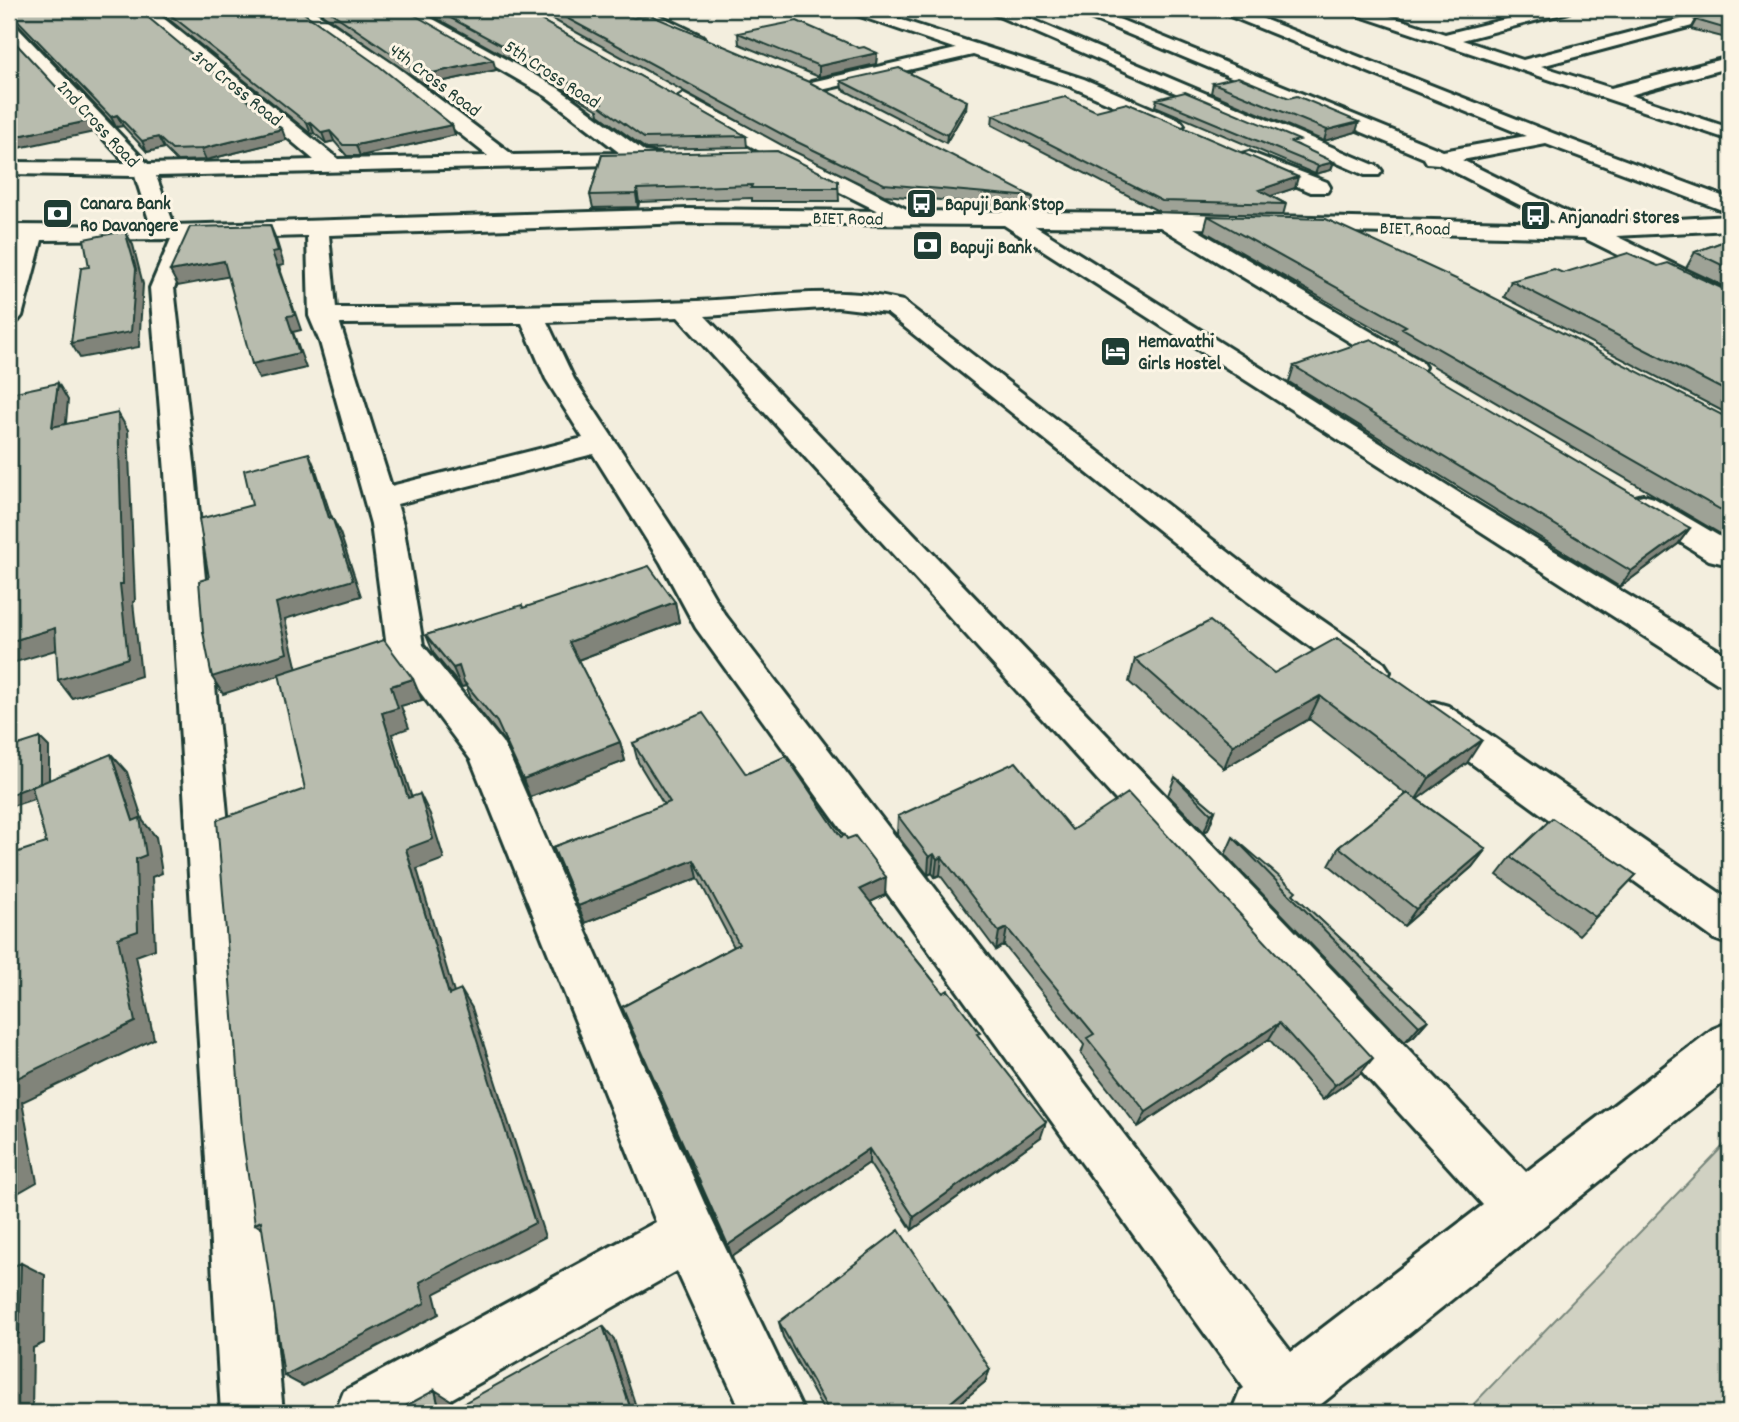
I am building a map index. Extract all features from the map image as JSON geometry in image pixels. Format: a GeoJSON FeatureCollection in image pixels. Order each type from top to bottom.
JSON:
{"type":"FeatureCollection","features":[{"type":"Feature","properties":{"kind":"street","name":"3rd Cross Road"},"geometry":{"type":"LineString","coordinates":[[143,9],[334,166]]}},
{"type":"Feature","properties":{"kind":"street","name":"4th Cross Road"},"geometry":{"type":"LineString","coordinates":[[301,9],[390,70],[509,162]]}},
{"type":"Feature","properties":{"kind":"street","name":"5th Cross Road"},"geometry":{"type":"LineString","coordinates":[[404,9],[552,92],[640,158]]}},
{"type":"Feature","properties":{"kind":"street"},"geometry":{"type":"LineString","coordinates":[[634,9],[711,43]]}},
{"type":"Feature","properties":{"kind":"street"},"geometry":{"type":"LineString","coordinates":[[853,9],[1078,83],[1193,134]]}},
{"type":"Feature","properties":{"kind":"street"},"geometry":{"type":"LineString","coordinates":[[994,9],[1389,167]]}},
{"type":"Feature","properties":{"kind":"street"},"geometry":{"type":"LineString","coordinates":[[1081,9],[1442,158],[1730,302]]}},
{"type":"Feature","properties":{"kind":"street"},"geometry":{"type":"LineString","coordinates":[[1225,9],[1281,29],[1548,138],[1730,206]]}},
{"type":"Feature","properties":{"kind":"street"},"geometry":{"type":"LineString","coordinates":[[1353,13],[1385,9]]}},
{"type":"Feature","properties":{"kind":"street"},"geometry":{"type":"LineString","coordinates":[[1444,39],[1564,9]]}},
{"type":"Feature","properties":{"kind":"street"},"geometry":{"type":"LineString","coordinates":[[1523,65],[1730,11]]}},
{"type":"Feature","properties":{"kind":"street"},"geometry":{"type":"LineString","coordinates":[[1353,13],[1444,39],[1730,134]]}},
{"type":"Feature","properties":{"kind":"street"},"geometry":{"type":"LineString","coordinates":[[1250,37],[1305,25]]}},
{"type":"Feature","properties":{"kind":"street","name":"2nd Cross Road"},"geometry":{"type":"LineString","coordinates":[[9,28],[144,170],[175,232]]}},
{"type":"Feature","properties":{"kind":"street"},"geometry":{"type":"LineString","coordinates":[[841,99],[811,84],[974,50]]}},
{"type":"Feature","properties":{"kind":"street"},"geometry":{"type":"LineString","coordinates":[[1611,94],[1730,62]]}},
{"type":"Feature","properties":{"kind":"street"},"geometry":{"type":"LineString","coordinates":[[1677,76],[1704,85]]}},
{"type":"Feature","properties":{"kind":"street"},"geometry":{"type":"LineString","coordinates":[[662,89],[781,155],[911,218]]}},
{"type":"Feature","properties":{"kind":"street"},"geometry":{"type":"LineString","coordinates":[[1294,195],[1389,167],[1548,138]]}},
{"type":"Feature","properties":{"kind":"street"},"geometry":{"type":"LineString","coordinates":[[1231,150],[1319,187]]}},
{"type":"Feature","properties":{"kind":"street"},"geometry":{"type":"LineString","coordinates":[[743,156],[781,155]]}},
{"type":"Feature","properties":{"kind":"street"},"geometry":{"type":"LineString","coordinates":[[9,168],[144,170],[678,158]]}},
{"type":"Feature","properties":{"kind":"street"},"geometry":{"type":"LineString","coordinates":[[1038,201],[1075,220]]}},
{"type":"Feature","properties":{"kind":"street"},"geometry":{"type":"LineString","coordinates":[[1206,222],[1269,203]]}},
{"type":"Feature","properties":{"kind":"street","name":"BIET Road"},"geometry":{"type":"LineString","coordinates":[[21,233],[318,229],[688,216],[1167,221],[1585,230],[1730,223]]}},
{"type":"Feature","properties":{"kind":"street"},"geometry":{"type":"LineString","coordinates":[[1009,219],[1362,446],[1730,674]]}},
{"type":"Feature","properties":{"kind":"street"},"geometry":{"type":"LineString","coordinates":[[1167,221],[1438,383]]}},
{"type":"Feature","properties":{"kind":"street"},"geometry":{"type":"LineString","coordinates":[[1343,225],[1392,251]]}},
{"type":"Feature","properties":{"kind":"street"},"geometry":{"type":"LineString","coordinates":[[318,229],[318,290],[323,316],[387,524],[405,648],[488,753],[688,1234],[773,1413]]}},
{"type":"Feature","properties":{"kind":"street"},"geometry":{"type":"LineString","coordinates":[[175,232],[162,288],[180,472],[252,1413]]}},
{"type":"Feature","properties":{"kind":"street"},"geometry":{"type":"LineString","coordinates":[[9,316],[21,233]]}},
{"type":"Feature","properties":{"kind":"street"},"geometry":{"type":"LineString","coordinates":[[323,316],[684,309],[837,299],[894,306],[1259,593],[1730,925]]}},
{"type":"Feature","properties":{"kind":"street"},"geometry":{"type":"LineString","coordinates":[[684,309],[1522,1208]]}},
{"type":"Feature","properties":{"kind":"street"},"geometry":{"type":"LineString","coordinates":[[531,314],[560,379],[601,443],[665,567],[716,629],[1274,1404],[1730,1046]]}},
{"type":"Feature","properties":{"kind":"street"},"geometry":{"type":"LineString","coordinates":[[379,499],[601,443]]}},
{"type":"Feature","properties":{"kind":"street"},"geometry":{"type":"LineString","coordinates":[[1615,488],[1721,552],[1730,548]]}},
{"type":"Feature","properties":{"kind":"street"},"geometry":{"type":"LineString","coordinates":[[405,648],[444,636]]}},
{"type":"Feature","properties":{"kind":"street"},"geometry":{"type":"LineString","coordinates":[[366,1413],[688,1234]]}},
{"type":"Feature","properties":{"kind":"shaded area"},"geometry":{"type":"Polygon","coordinates":[[[1730,1139],[1730,1413],[1465,1413],[1730,1139]]]}},
{"type":"Feature","properties":{"kind":"building"},"geometry":{"type":"Polygon","coordinates":[[[9,9],[138,9],[282,129],[201,149],[172,150],[158,137],[142,141],[117,115],[111,117],[9,13],[9,9]]]}},
{"type":"Feature","properties":{"kind":"building"},"geometry":{"type":"Polygon","coordinates":[[[163,9],[298,9],[379,66],[452,125],[356,145],[343,145],[330,131],[322,133],[310,122],[307,123],[163,9]]]}},
{"type":"Feature","properties":{"kind":"building"},"geometry":{"type":"Polygon","coordinates":[[[326,9],[404,9],[493,60],[423,75],[326,9]]]}},
{"type":"Feature","properties":{"kind":"building"},"geometry":{"type":"Polygon","coordinates":[[[434,9],[521,9],[746,136],[644,138],[597,104],[601,103],[557,75],[434,9]]]}},
{"type":"Feature","properties":{"kind":"building"},"geometry":{"type":"Polygon","coordinates":[[[550,9],[610,9],[634,18],[650,15],[809,82],[1033,197],[884,184],[789,138],[550,9]]]}},
{"type":"Feature","properties":{"kind":"building"},"geometry":{"type":"Polygon","coordinates":[[[1730,11],[1730,30],[1696,20],[1730,11]]]}},
{"type":"Feature","properties":{"kind":"building"},"geometry":{"type":"Polygon","coordinates":[[[797,21],[877,53],[819,66],[738,33],[797,21]]]}},
{"type":"Feature","properties":{"kind":"building"},"geometry":{"type":"Polygon","coordinates":[[[9,36],[88,121],[9,138],[9,36]]]}},
{"type":"Feature","properties":{"kind":"building"},"geometry":{"type":"Polygon","coordinates":[[[899,68],[967,101],[947,135],[841,81],[899,68]]]}},
{"type":"Feature","properties":{"kind":"building"},"geometry":{"type":"Polygon","coordinates":[[[1238,77],[1289,98],[1297,96],[1359,122],[1327,130],[1213,83],[1238,77]]]}},
{"type":"Feature","properties":{"kind":"building"},"geometry":{"type":"Polygon","coordinates":[[[1185,92],[1299,140],[1291,142],[1334,162],[1318,166],[1157,99],[1185,92]]]}},
{"type":"Feature","properties":{"kind":"building"},"geometry":{"type":"Polygon","coordinates":[[[1065,97],[1096,111],[1127,103],[1298,177],[1259,190],[1286,204],[1162,201],[993,115],[1065,97]]]}},
{"type":"Feature","properties":{"kind":"building"},"geometry":{"type":"Polygon","coordinates":[[[777,151],[838,181],[838,188],[751,188],[752,185],[637,189],[636,194],[590,195],[602,155],[777,151]]]}},
{"type":"Feature","properties":{"kind":"building"},"geometry":{"type":"Polygon","coordinates":[[[1208,216],[1326,219],[1469,285],[1730,419],[1730,515],[1402,328],[1406,326],[1208,216]]]}},
{"type":"Feature","properties":{"kind":"building"},"geometry":{"type":"Polygon","coordinates":[[[270,225],[278,251],[272,252],[295,315],[287,316],[299,353],[252,364],[224,261],[170,271],[190,227],[270,225]]]}},
{"type":"Feature","properties":{"kind":"building"},"geometry":{"type":"Polygon","coordinates":[[[125,231],[136,269],[131,332],[71,343],[81,268],[89,267],[84,239],[125,231]]]}},
{"type":"Feature","properties":{"kind":"building"},"geometry":{"type":"Polygon","coordinates":[[[1730,239],[1730,269],[1695,252],[1730,239]]]}},
{"type":"Feature","properties":{"kind":"building"},"geometry":{"type":"Polygon","coordinates":[[[1628,253],[1658,266],[1668,263],[1730,292],[1730,393],[1511,281],[1554,269],[1563,273],[1628,253]]]}},
{"type":"Feature","properties":{"kind":"building"},"geometry":{"type":"Polygon","coordinates":[[[1371,339],[1690,528],[1631,571],[1294,366],[1371,339]]]}},
{"type":"Feature","properties":{"kind":"building"},"geometry":{"type":"Polygon","coordinates":[[[58,383],[52,427],[118,413],[123,584],[120,584],[128,658],[58,680],[55,628],[9,642],[9,476],[15,392],[58,383]]]}},
{"type":"Feature","properties":{"kind":"building"},"geometry":{"type":"Polygon","coordinates":[[[309,453],[329,518],[332,517],[353,580],[276,603],[287,653],[212,677],[203,632],[199,581],[209,578],[199,519],[252,505],[244,470],[309,453]]]}},
{"type":"Feature","properties":{"kind":"building"},"geometry":{"type":"Polygon","coordinates":[[[649,566],[675,602],[569,642],[620,742],[523,779],[497,722],[464,682],[459,666],[453,668],[426,635],[522,605],[523,608],[649,566]]]}},
{"type":"Feature","properties":{"kind":"building"},"geometry":{"type":"Polygon","coordinates":[[[1210,621],[1274,673],[1337,638],[1482,740],[1429,778],[1320,696],[1233,745],[1135,659],[1210,621]]]}},
{"type":"Feature","properties":{"kind":"building"},"geometry":{"type":"Polygon","coordinates":[[[384,640],[413,679],[391,686],[398,708],[382,713],[408,798],[420,794],[433,839],[406,849],[449,995],[461,990],[535,1223],[420,1282],[425,1303],[284,1376],[261,1221],[255,1224],[243,1140],[217,820],[305,789],[279,674],[384,640]]]}},
{"type":"Feature","properties":{"kind":"building"},"geometry":{"type":"Polygon","coordinates":[[[703,713],[746,774],[786,756],[841,837],[845,835],[847,839],[855,836],[886,877],[860,889],[943,993],[948,990],[980,1033],[977,1034],[1046,1122],[914,1217],[869,1149],[728,1245],[622,1007],[739,944],[694,860],[578,906],[553,847],[670,802],[633,743],[703,713]]]}},
{"type":"Feature","properties":{"kind":"building"},"geometry":{"type":"Polygon","coordinates":[[[40,738],[40,783],[9,795],[9,748],[40,738]]]}},
{"type":"Feature","properties":{"kind":"building"},"geometry":{"type":"Polygon","coordinates":[[[111,754],[133,821],[140,818],[146,855],[136,859],[138,931],[118,938],[135,1022],[9,1082],[9,855],[46,843],[32,787],[111,754]]]}},
{"type":"Feature","properties":{"kind":"building"},"geometry":{"type":"Polygon","coordinates":[[[1016,762],[1072,830],[1128,793],[1373,1058],[1335,1085],[1279,1023],[1146,1112],[1087,1038],[1094,1034],[1007,928],[999,932],[942,857],[937,859],[934,854],[929,857],[898,816],[1016,762]]]}},
{"type":"Feature","properties":{"kind":"building"},"geometry":{"type":"Polygon","coordinates":[[[1175,777],[1215,811],[1211,814],[1175,777]]]}},
{"type":"Feature","properties":{"kind":"building"},"geometry":{"type":"Polygon","coordinates":[[[1408,793],[1486,849],[1416,909],[1339,847],[1408,793]]]}},
{"type":"Feature","properties":{"kind":"building"},"geometry":{"type":"Polygon","coordinates":[[[1552,818],[1636,875],[1595,917],[1511,857],[1552,818]]]}},
{"type":"Feature","properties":{"kind":"building"},"geometry":{"type":"Polygon","coordinates":[[[1233,837],[1296,891],[1293,894],[1428,1020],[1419,1026],[1233,837]]]}},
{"type":"Feature","properties":{"kind":"building"},"geometry":{"type":"Polygon","coordinates":[[[9,1142],[14,1169],[9,1171],[9,1142]]]}},
{"type":"Feature","properties":{"kind":"building"},"geometry":{"type":"Polygon","coordinates":[[[899,1230],[990,1369],[938,1413],[830,1413],[779,1322],[899,1230]]]}},
{"type":"Feature","properties":{"kind":"building"},"geometry":{"type":"Polygon","coordinates":[[[21,1263],[19,1333],[9,1338],[9,1268],[21,1263]]]}},
{"type":"Feature","properties":{"kind":"building"},"geometry":{"type":"Polygon","coordinates":[[[603,1326],[632,1413],[446,1413],[603,1326]]]}},
{"type":"Feature","properties":{"kind":"building"},"geometry":{"type":"Polygon","coordinates":[[[435,1390],[440,1413],[393,1413],[435,1390]]]}},
{"type":"Feature","properties":{"kind":"place","name":"Bapuji Bank Stop"},"geometry":{"type":"Point","coordinates":[922,203]}},
{"type":"Feature","properties":{"kind":"place","name":"Canara Bank Ro Davangere"},"geometry":{"type":"Point","coordinates":[57,213]}},
{"type":"Feature","properties":{"kind":"place","name":"Anjanadri Stores"},"geometry":{"type":"Point","coordinates":[1535,216]}},
{"type":"Feature","properties":{"kind":"place","name":"Bapuji Bank"},"geometry":{"type":"Point","coordinates":[927,246]}},
{"type":"Feature","properties":{"kind":"place","name":"Hemavathi Girls Hostel"},"geometry":{"type":"Point","coordinates":[1115,351]}}]}
